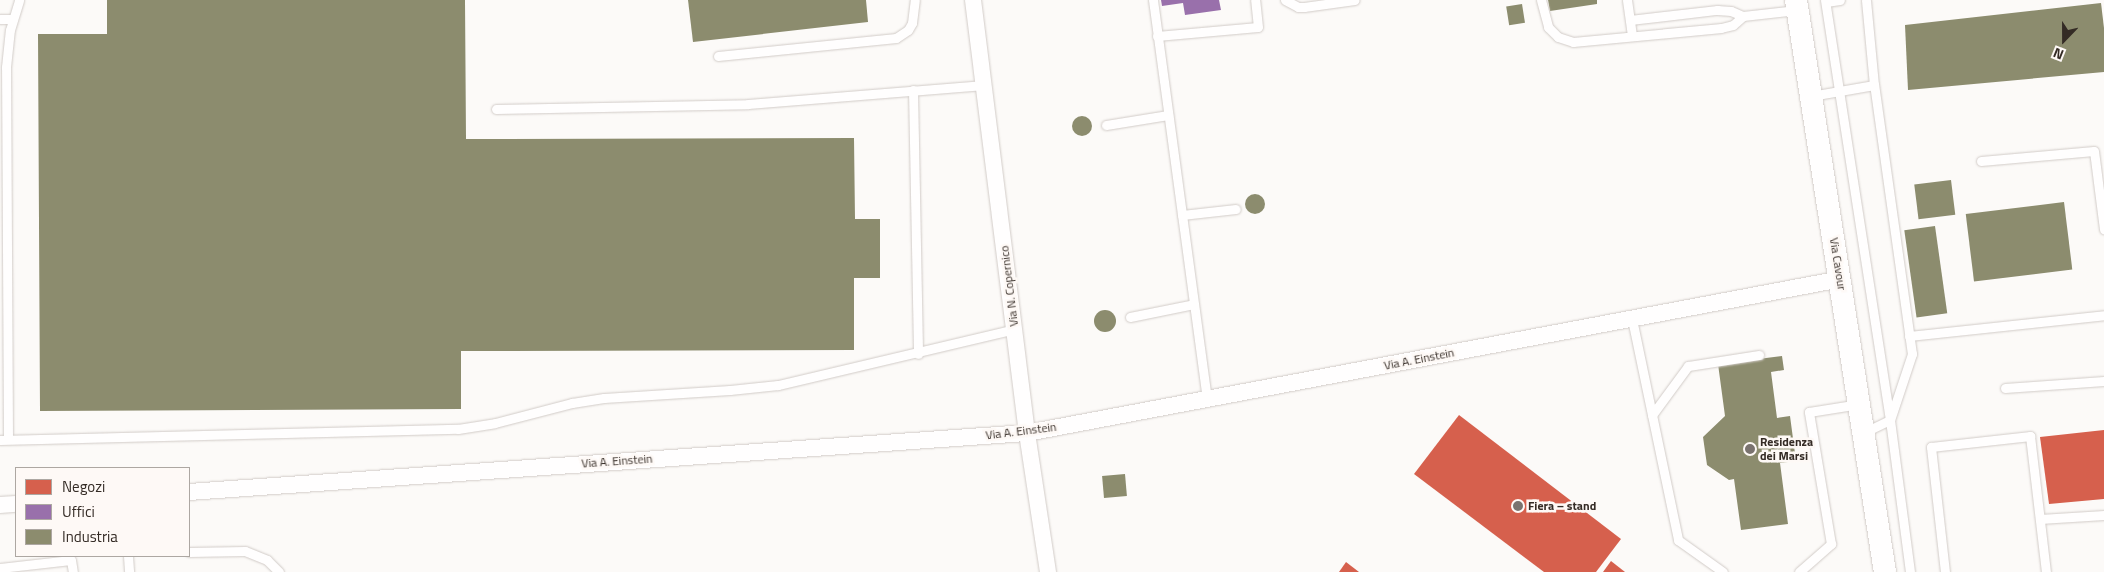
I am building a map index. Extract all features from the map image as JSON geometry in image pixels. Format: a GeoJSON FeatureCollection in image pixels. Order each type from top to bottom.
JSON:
{"type":"FeatureCollection","features":[{"type":"Feature","properties":{"kind":"main road","name":"Via Cavour"},"geometry":{"type":"LineString","coordinates":[[1797,5],[1865,432],[1885,572]]}},
{"type":"Feature","properties":{"kind":"street","name":"Via N. Copernico"},"geometry":{"type":"LineString","coordinates":[[973,0],[1027,433],[1048,572]]}},
{"type":"Feature","properties":{"kind":"street","name":"Via A. Einstein"},"geometry":{"type":"LineString","coordinates":[[190,492],[1027,433],[1841,279]]}},
{"type":"Feature","properties":{"kind":"street"},"geometry":{"type":"LineString","coordinates":[[0,505],[15,504]]}},
{"type":"Feature","properties":{"kind":"lane"},"geometry":{"type":"LineString","coordinates":[[19,0],[13,19],[6,68],[4,440],[458,429],[495,423],[597,399],[720,391],[778,384],[918,354],[1014,329]]}},
{"type":"Feature","properties":{"kind":"lane"},"geometry":{"type":"LineString","coordinates":[[718,56],[896,38],[908,30],[912,23],[915,0]]}},
{"type":"Feature","properties":{"kind":"lane"},"geometry":{"type":"LineString","coordinates":[[1153,0],[1207,400]]}},
{"type":"Feature","properties":{"kind":"lane"},"geometry":{"type":"LineString","coordinates":[[1158,36],[1258,28],[1255,0]]}},
{"type":"Feature","properties":{"kind":"lane"},"geometry":{"type":"LineString","coordinates":[[1285,0],[1298,7],[1304,7],[1355,0]]}},
{"type":"Feature","properties":{"kind":"lane"},"geometry":{"type":"LineString","coordinates":[[1541,0],[1548,27],[1558,37],[1580,42],[1728,27],[1734,25],[1742,16]]}},
{"type":"Feature","properties":{"kind":"lane"},"geometry":{"type":"LineString","coordinates":[[1627,0],[1632,36]]}},
{"type":"Feature","properties":{"kind":"lane"},"geometry":{"type":"LineString","coordinates":[[1840,0],[1825,1],[1890,420],[1910,572]]}},
{"type":"Feature","properties":{"kind":"lane"},"geometry":{"type":"LineString","coordinates":[[1865,432],[1890,420],[1912,354],[1874,85],[1866,0]]}},
{"type":"Feature","properties":{"kind":"lane"},"geometry":{"type":"LineString","coordinates":[[1630,20],[1717,10],[1731,11],[1742,16],[1797,5]]}},
{"type":"Feature","properties":{"kind":"lane"},"geometry":{"type":"LineString","coordinates":[[0,19],[13,19]]}},
{"type":"Feature","properties":{"kind":"lane"},"geometry":{"type":"LineString","coordinates":[[496,109],[748,104],[984,85]]}},
{"type":"Feature","properties":{"kind":"lane"},"geometry":{"type":"LineString","coordinates":[[1811,96],[1874,85]]}},
{"type":"Feature","properties":{"kind":"lane"},"geometry":{"type":"LineString","coordinates":[[913,90],[918,354]]}},
{"type":"Feature","properties":{"kind":"lane"},"geometry":{"type":"LineString","coordinates":[[1106,125],[1168,115]]}},
{"type":"Feature","properties":{"kind":"lane"},"geometry":{"type":"LineString","coordinates":[[1981,161],[2094,151],[2104,229]]}},
{"type":"Feature","properties":{"kind":"lane"},"geometry":{"type":"LineString","coordinates":[[1182,215],[1236,209]]}},
{"type":"Feature","properties":{"kind":"lane"},"geometry":{"type":"LineString","coordinates":[[1130,317],[1194,304]]}},
{"type":"Feature","properties":{"kind":"lane"},"geometry":{"type":"LineString","coordinates":[[1909,336],[2104,315]]}},
{"type":"Feature","properties":{"kind":"lane"},"geometry":{"type":"LineString","coordinates":[[1632,318],[1678,540],[1723,572]]}},
{"type":"Feature","properties":{"kind":"lane"},"geometry":{"type":"LineString","coordinates":[[1652,415],[1688,366],[1758,355]]}},
{"type":"Feature","properties":{"kind":"lane"},"geometry":{"type":"LineString","coordinates":[[2005,388],[2104,381]]}},
{"type":"Feature","properties":{"kind":"lane"},"geometry":{"type":"LineString","coordinates":[[1799,572],[1831,544],[1809,412],[1860,404]]}},
{"type":"Feature","properties":{"kind":"lane"},"geometry":{"type":"LineString","coordinates":[[1945,572],[1931,447],[2030,436],[2046,572]]}},
{"type":"Feature","properties":{"kind":"lane"},"geometry":{"type":"LineString","coordinates":[[2040,519],[2104,515]]}},
{"type":"Feature","properties":{"kind":"lane"},"geometry":{"type":"LineString","coordinates":[[190,552],[245,551],[267,560],[279,572]]}},
{"type":"Feature","properties":{"kind":"lane"},"geometry":{"type":"LineString","coordinates":[[128,557],[129,572]]}},
{"type":"Feature","properties":{"kind":"lane"},"geometry":{"type":"LineString","coordinates":[[0,568],[71,560],[72,572]]}},
{"type":"Feature","properties":{"kind":"building: Negozi","name":"Fiera – stand"},"geometry":{"type":"Polygon","coordinates":[[[1459,415],[1621,539],[1596,572],[1544,572],[1414,474],[1459,415]]]}},
{"type":"Feature","properties":{"kind":"building: Negozi"},"geometry":{"type":"Polygon","coordinates":[[[2104,430],[2104,499],[2049,504],[2040,437],[2104,430]]]}},
{"type":"Feature","properties":{"kind":"building: Negozi"},"geometry":{"type":"Polygon","coordinates":[[[1611,561],[1625,572],[1603,572],[1611,561]]]}},
{"type":"Feature","properties":{"kind":"building: Negozi"},"geometry":{"type":"Polygon","coordinates":[[[1346,562],[1359,572],[1339,572],[1346,562]]]}},
{"type":"Feature","properties":{"kind":"building: Uffici"},"geometry":{"type":"Polygon","coordinates":[[[1161,0],[1219,0],[1221,10],[1185,15],[1183,3],[1162,6],[1161,0]]]}},
{"type":"Feature","properties":{"kind":"building: Industria"},"geometry":{"type":"Polygon","coordinates":[[[107,0],[465,0],[466,139],[854,138],[855,219],[880,219],[880,278],[854,278],[854,350],[461,351],[461,409],[40,411],[38,34],[107,34],[107,0]]]}},
{"type":"Feature","properties":{"kind":"building: Industria"},"geometry":{"type":"Polygon","coordinates":[[[688,0],[866,0],[868,22],[693,42],[688,0]]]}},
{"type":"Feature","properties":{"kind":"building: Industria"},"geometry":{"type":"Polygon","coordinates":[[[1548,0],[1597,0],[1597,4],[1550,11],[1548,0]]]}},
{"type":"Feature","properties":{"kind":"building: Industria"},"geometry":{"type":"Polygon","coordinates":[[[2101,3],[2104,28],[2104,72],[1908,90],[1905,25],[2101,3]]]}},
{"type":"Feature","properties":{"kind":"building: Industria"},"geometry":{"type":"Polygon","coordinates":[[[1522,4],[1525,23],[1509,25],[1506,7],[1522,4]]]}},
{"type":"Feature","properties":{"kind":"building: Industria"},"geometry":{"type":"Polygon","coordinates":[[[1078,116],[1086,116],[1092,122],[1092,130],[1086,136],[1078,136],[1072,130],[1072,122],[1078,116]]]}},
{"type":"Feature","properties":{"kind":"building: Industria"},"geometry":{"type":"Polygon","coordinates":[[[1951,180],[1955,215],[1919,219],[1914,185],[1951,180]]]}},
{"type":"Feature","properties":{"kind":"building: Industria"},"geometry":{"type":"Polygon","coordinates":[[[1251,194],[1259,194],[1265,200],[1265,208],[1259,214],[1251,214],[1245,208],[1245,200],[1251,194]]]}},
{"type":"Feature","properties":{"kind":"building: Industria"},"geometry":{"type":"Polygon","coordinates":[[[2064,202],[2072,269],[1974,282],[1966,214],[2064,202]]]}},
{"type":"Feature","properties":{"kind":"building: Industria"},"geometry":{"type":"Polygon","coordinates":[[[1935,226],[1947,313],[1917,317],[1904,230],[1935,226]]]}},
{"type":"Feature","properties":{"kind":"building: Industria"},"geometry":{"type":"Polygon","coordinates":[[[1105,310],[1115,317],[1116,321],[1109,331],[1105,332],[1095,325],[1094,321],[1101,311],[1105,310]]]}},
{"type":"Feature","properties":{"kind":"building: Industria","name":"Residenza dei Marsi"},"geometry":{"type":"Polygon","coordinates":[[[1782,356],[1784,370],[1771,372],[1777,418],[1790,416],[1796,461],[1780,463],[1788,524],[1741,530],[1734,479],[1729,480],[1707,465],[1703,437],[1725,416],[1718,364],[1782,356]]]}},
{"type":"Feature","properties":{"kind":"building: Industria"},"geometry":{"type":"Polygon","coordinates":[[[1125,474],[1127,496],[1104,498],[1102,476],[1125,474]]]}},
{"type":"Feature","properties":{"kind":"place","name":"Residenza dei Marsi"},"geometry":{"type":"Point","coordinates":[1750,449]}},
{"type":"Feature","properties":{"kind":"place","name":"Fiera – stand"},"geometry":{"type":"Point","coordinates":[1518,506]}}]}
